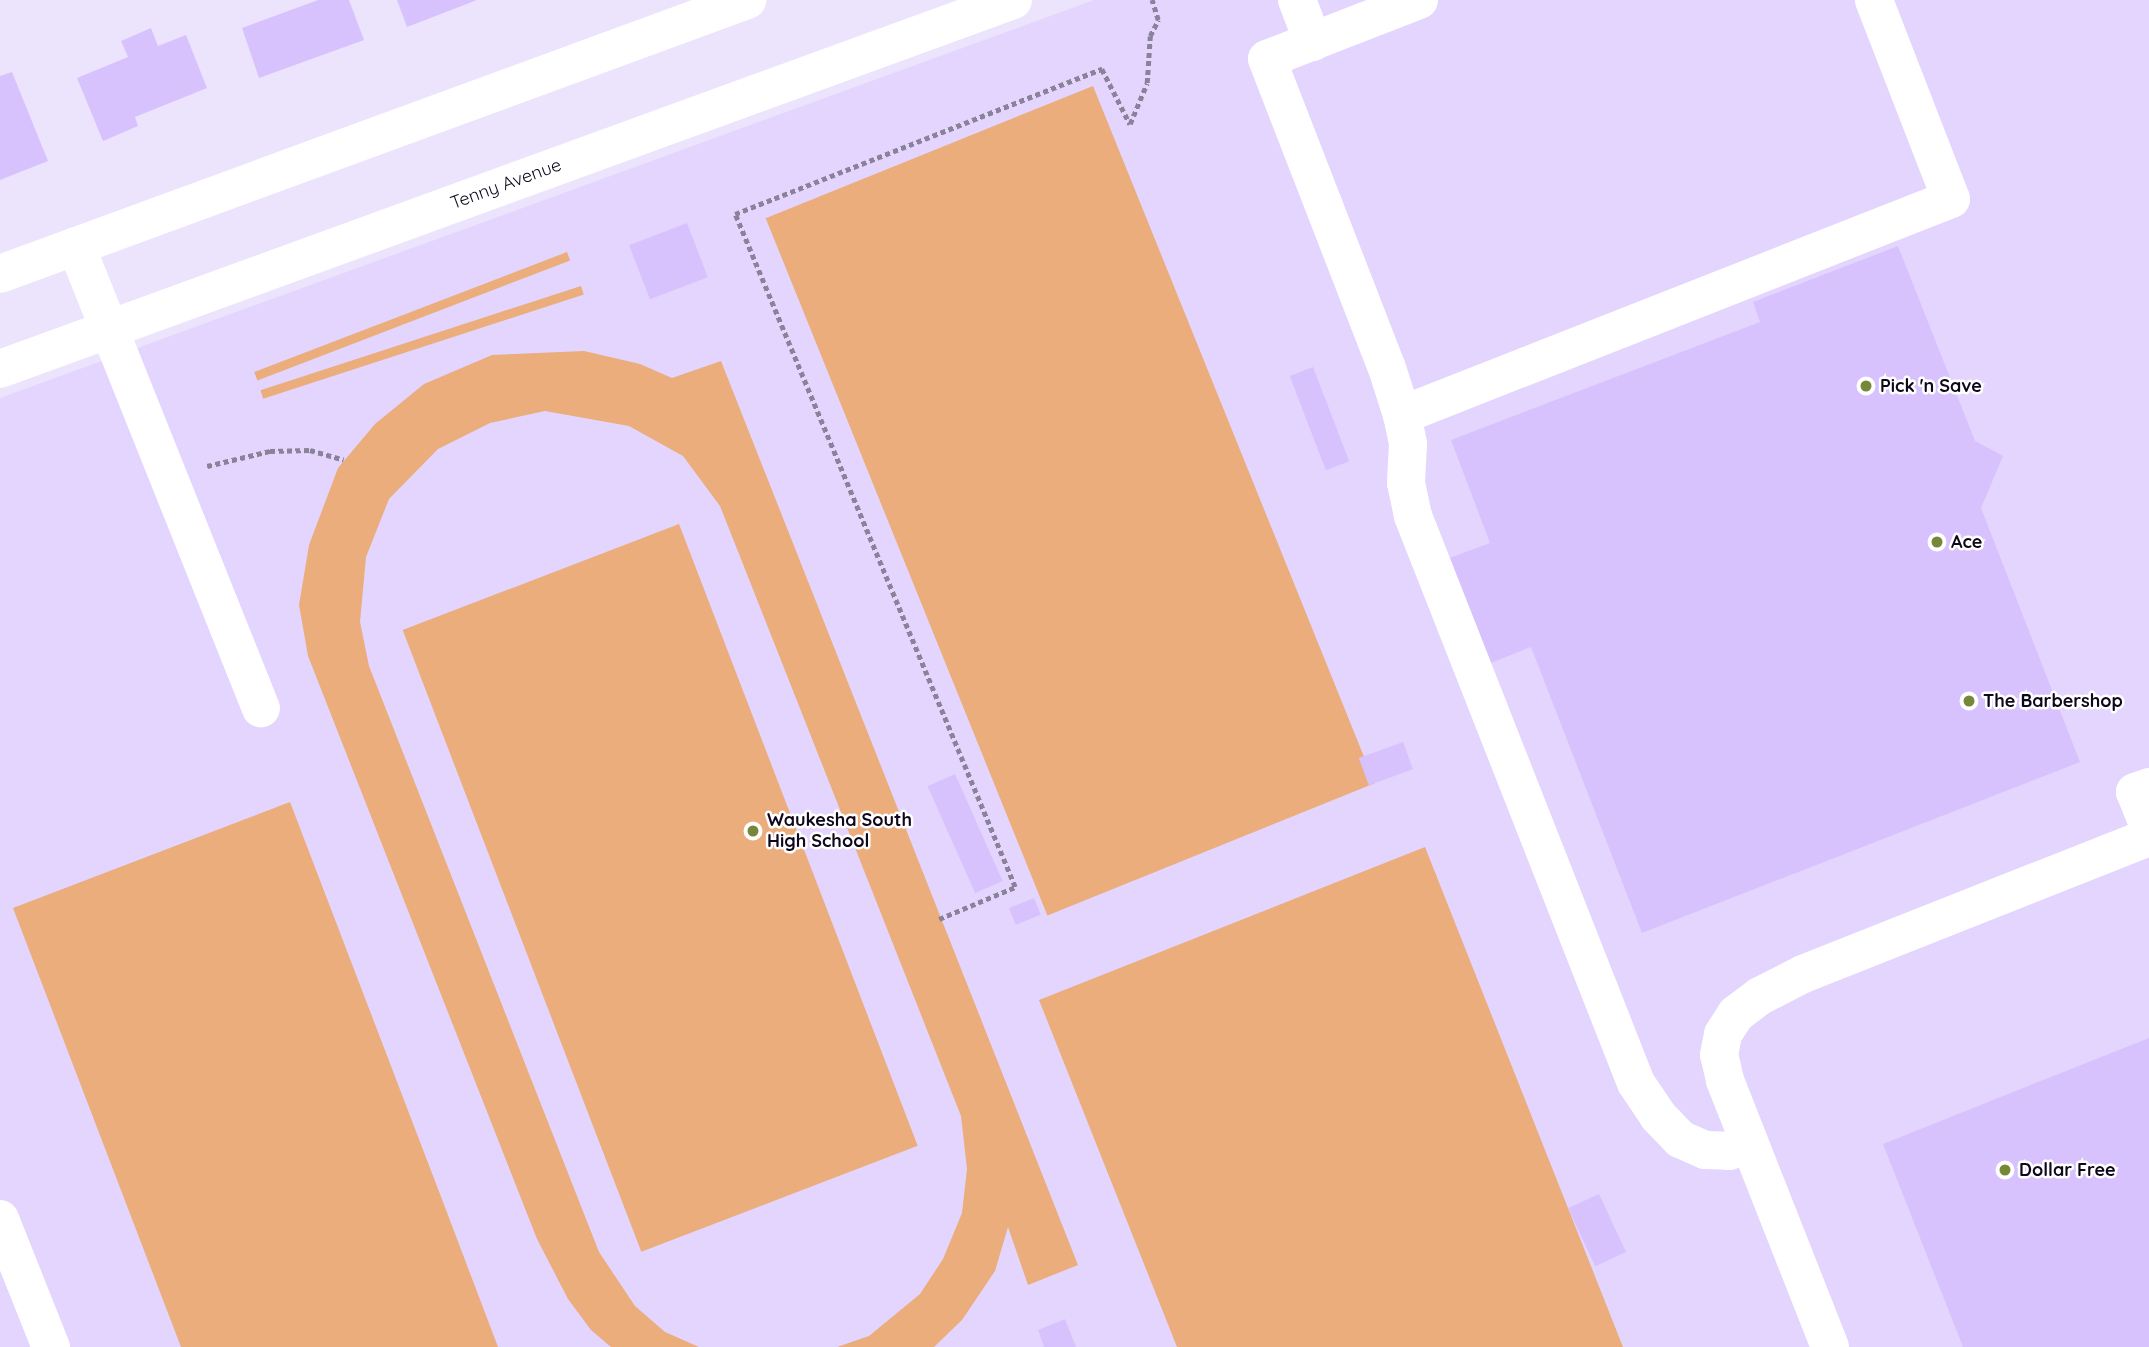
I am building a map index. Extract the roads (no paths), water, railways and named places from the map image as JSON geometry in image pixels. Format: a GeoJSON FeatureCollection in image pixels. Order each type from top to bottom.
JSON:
{"type":"FeatureCollection","features":[{"type":"Feature","properties":{"kind":"street"},"geometry":{"type":"LineString","coordinates":[[0,274],[747,0]]}},
{"type":"Feature","properties":{"kind":"street","name":"Tenny Avenue"},"geometry":{"type":"LineString","coordinates":[[0,369],[1013,0]]}},
{"type":"Feature","properties":{"kind":"street"},"geometry":{"type":"LineString","coordinates":[[1297,0],[1313,42]]}},
{"type":"Feature","properties":{"kind":"street"},"geometry":{"type":"LineString","coordinates":[[1419,0],[1267,59],[1387,368],[1408,444],[1406,483],[1413,516],[1636,1083],[1658,1116],[1680,1139],[1704,1150],[1729,1152],[1749,1144]]}},
{"type":"Feature","properties":{"kind":"street"},"geometry":{"type":"LineString","coordinates":[[1402,415],[1951,199],[1874,0]]}},
{"type":"Feature","properties":{"kind":"street"},"geometry":{"type":"LineString","coordinates":[[76,246],[261,708]]}},
{"type":"Feature","properties":{"kind":"street"},"geometry":{"type":"LineString","coordinates":[[2149,787],[2136,792],[2149,826]]}},
{"type":"Feature","properties":{"kind":"street"},"geometry":{"type":"LineString","coordinates":[[1830,1347],[1749,1144],[1719,1055],[1723,1034],[1736,1014],[1760,996],[1803,974],[2149,837]]}},
{"type":"Feature","properties":{"kind":"street"},"geometry":{"type":"LineString","coordinates":[[0,1219],[51,1347]]}},
{"type":"Feature","properties":{"kind":"place","name":"Pick 'n Save"},"geometry":{"type":"Point","coordinates":[1866,386]}},
{"type":"Feature","properties":{"kind":"place","name":"Ace"},"geometry":{"type":"Point","coordinates":[1937,542]}},
{"type":"Feature","properties":{"kind":"place","name":"The Barbershop"},"geometry":{"type":"Point","coordinates":[1969,701]}},
{"type":"Feature","properties":{"kind":"place","name":"Waukesha South High School"},"geometry":{"type":"Point","coordinates":[753,831]}},
{"type":"Feature","properties":{"kind":"place","name":"Dollar Free"},"geometry":{"type":"Point","coordinates":[2005,1170]}}]}
